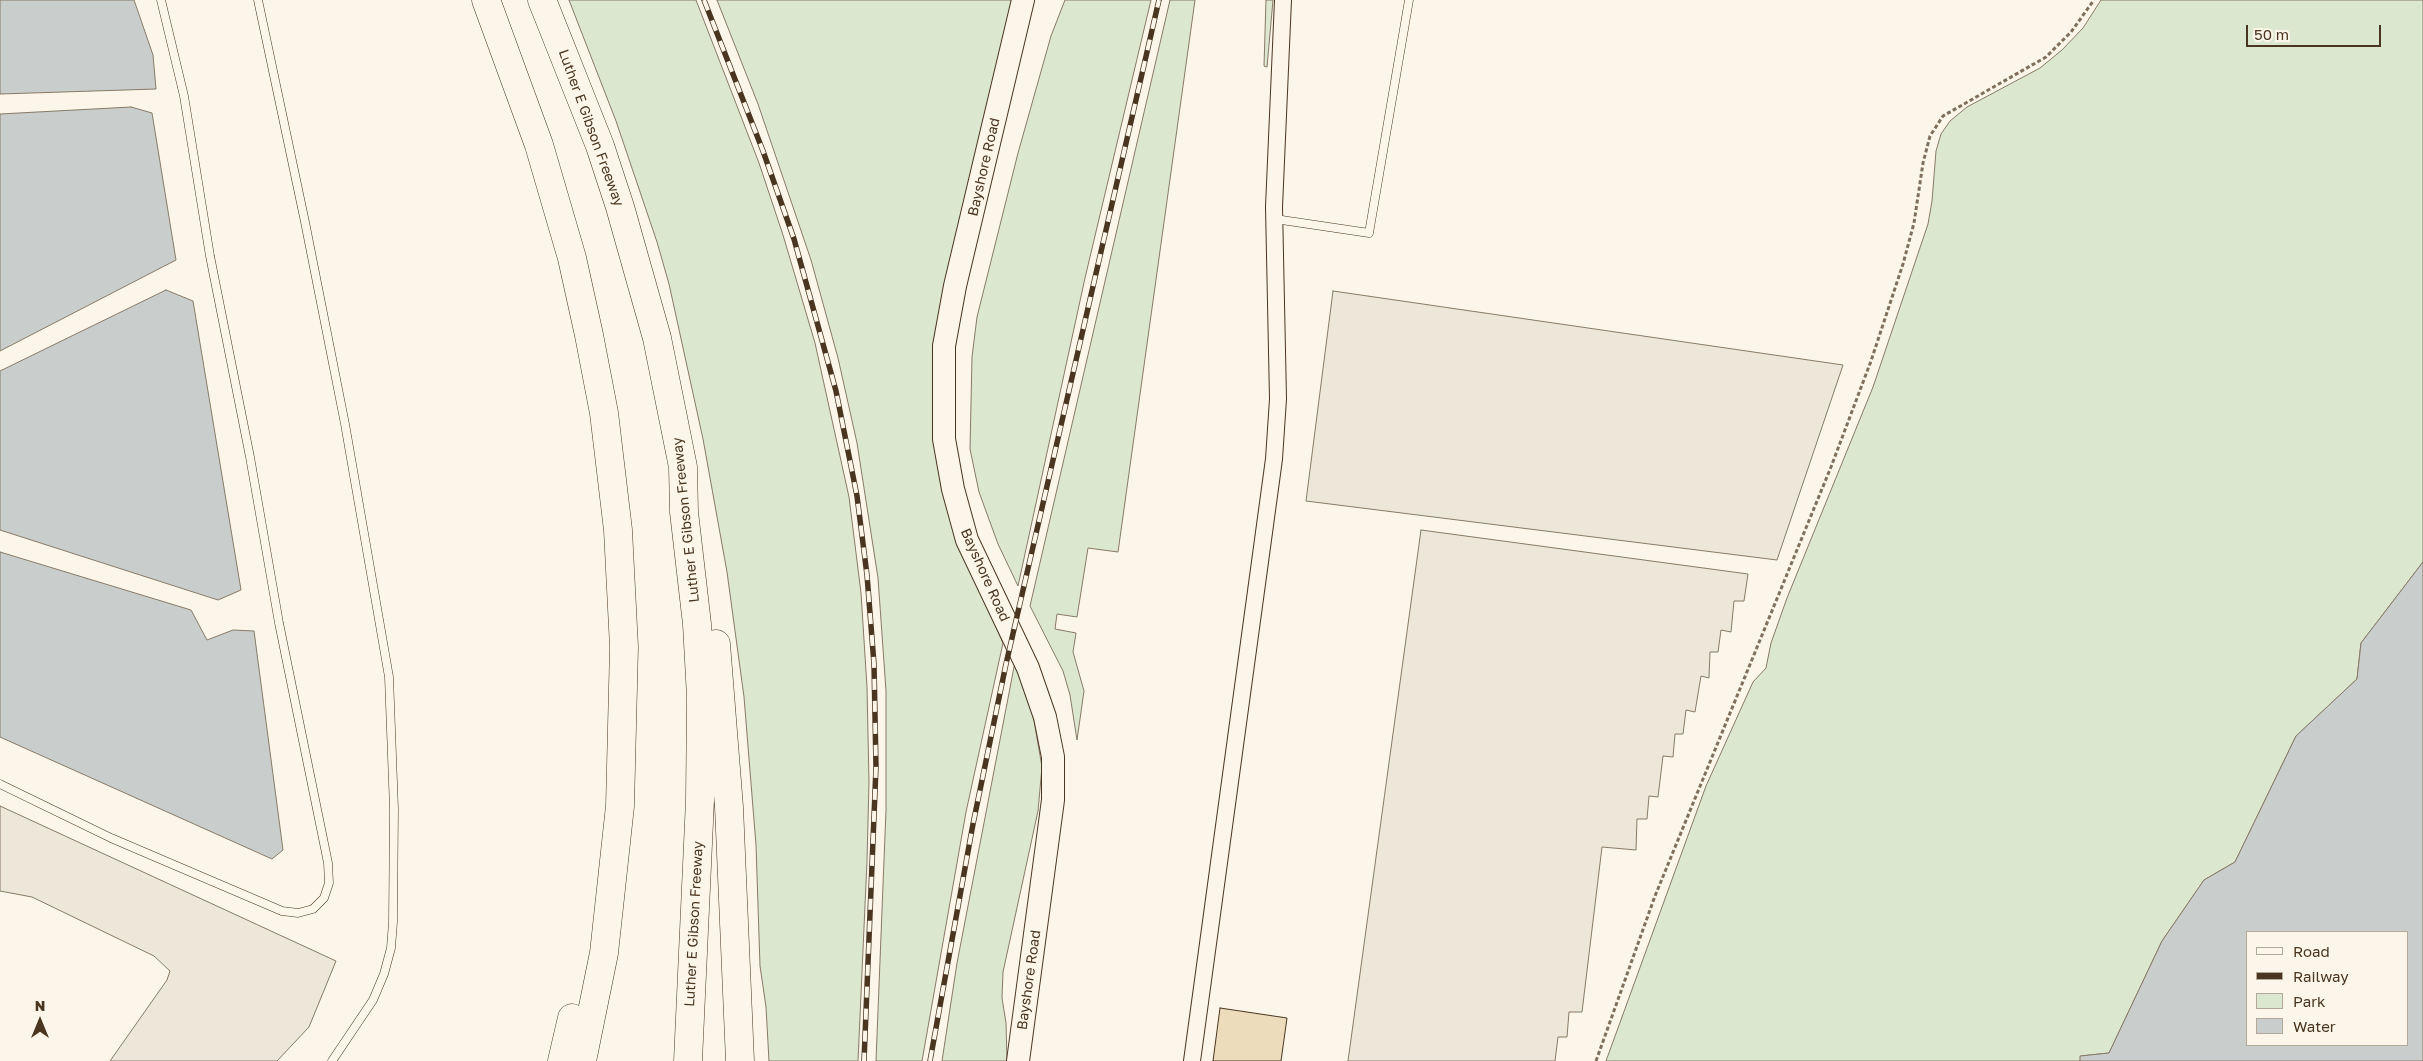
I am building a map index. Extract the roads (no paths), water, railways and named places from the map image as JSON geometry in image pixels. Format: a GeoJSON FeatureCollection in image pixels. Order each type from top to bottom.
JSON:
{"type":"FeatureCollection","features":[{"type":"Feature","properties":{"kind":"highway"},"geometry":{"type":"LineString","coordinates":[[486,0],[529,117],[559,209],[590,334],[604,413],[618,540],[624,647],[624,728],[617,844],[604,953],[582,1061]]}},
{"type":"Feature","properties":{"kind":"highway","name":"Luther E Gibson Freeway"},"geometry":{"type":"LineString","coordinates":[[542,0],[600,146],[620,207],[658,338],[683,467],[684,512],[697,624],[701,697],[700,800],[688,1061]]}},
{"type":"Feature","properties":{"kind":"highway"},"geometry":{"type":"LineString","coordinates":[[683,467],[699,510],[717,652],[729,807],[740,1061]]}},
{"type":"Feature","properties":{"kind":"highway"},"geometry":{"type":"LineString","coordinates":[[562,1061],[588,950],[617,844]]}},
{"type":"Feature","properties":{"kind":"street","name":"Bayshore Road"},"geometry":{"type":"LineString","coordinates":[[1018,1061],[1053,800],[1053,757],[1045,716],[1028,668],[967,540],[955,497],[944,439],[944,346],[958,277],[1023,0]]}},
{"type":"Feature","properties":{"kind":"street"},"geometry":{"type":"LineString","coordinates":[[1192,1061],[1274,460],[1278,399],[1275,219],[1283,0]]}},
{"type":"Feature","properties":{"kind":"lane"},"geometry":{"type":"LineString","coordinates":[[0,784],[110,838],[282,911],[298,913],[313,909],[324,898],[329,883],[328,863],[279,623],[250,457],[210,256],[184,96],[160,0]]}},
{"type":"Feature","properties":{"kind":"lane"},"geometry":{"type":"LineString","coordinates":[[258,0],[338,388],[389,677],[394,809],[391,948],[374,1000],[332,1061]]}},
{"type":"Feature","properties":{"kind":"lane"},"geometry":{"type":"LineString","coordinates":[[1275,219],[1369,233],[1409,0]]}},
{"type":"Feature","properties":{"kind":"water"},"geometry":{"type":"Polygon","coordinates":[[[0,0],[134,0],[153,55],[156,89],[0,94],[0,0]]]}},
{"type":"Feature","properties":{"kind":"water"},"geometry":{"type":"Polygon","coordinates":[[[131,107],[152,113],[176,260],[0,351],[0,114],[131,107]]]}},
{"type":"Feature","properties":{"kind":"water"},"geometry":{"type":"Polygon","coordinates":[[[166,290],[193,301],[241,590],[218,600],[0,530],[0,371],[166,290]]]}},
{"type":"Feature","properties":{"kind":"water"},"geometry":{"type":"Polygon","coordinates":[[[0,552],[191,610],[207,640],[233,630],[254,631],[283,850],[272,859],[0,737],[0,552]]]}},
{"type":"Feature","properties":{"kind":"water"},"geometry":{"type":"Polygon","coordinates":[[[2423,562],[2423,1061],[2080,1061],[2080,1056],[2109,1053],[2162,941],[2204,880],[2235,862],[2296,736],[2357,679],[2361,643],[2423,562]]]}},
{"type":"Feature","properties":{"kind":"railway"},"geometry":{"type":"LineString","coordinates":[[704,0],[763,151],[794,239],[836,391],[857,496],[867,575],[874,664],[876,767],[864,1061]]}},
{"type":"Feature","properties":{"kind":"railway"},"geometry":{"type":"LineString","coordinates":[[930,1061],[973,824],[1006,664],[1159,0]]}}]}
